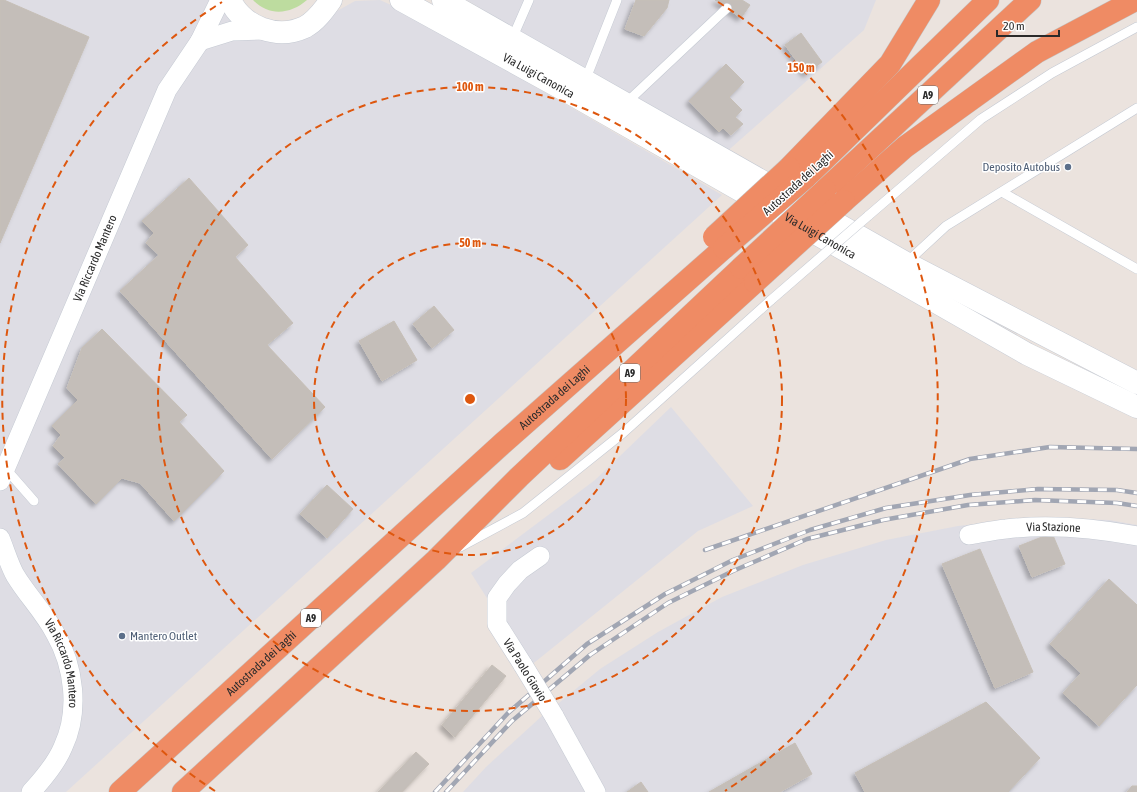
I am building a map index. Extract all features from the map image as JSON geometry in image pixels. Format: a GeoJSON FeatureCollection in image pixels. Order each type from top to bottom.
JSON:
{"type":"FeatureCollection","features":[{"type":"Feature","properties":{"kind":"highway"},"geometry":{"type":"LineString","coordinates":[[797,173],[890,64],[929,0]]}},
{"type":"Feature","properties":{"kind":"highway","name":"Autostrada dei Laghi"},"geometry":{"type":"LineString","coordinates":[[120,792],[503,443],[719,243],[988,0]]}},
{"type":"Feature","properties":{"kind":"highway","name":"Autostrada dei Laghi"},"geometry":{"type":"LineString","coordinates":[[183,792],[436,560],[519,477],[748,275],[825,190],[1030,0]]}},
{"type":"Feature","properties":{"kind":"highway"},"geometry":{"type":"LineString","coordinates":[[748,275],[844,201],[905,147],[1037,52],[1135,0]]}},
{"type":"Feature","properties":{"kind":"street","name":"Via Riccardo Mantero"},"geometry":{"type":"LineString","coordinates":[[3,475],[167,90],[200,41],[220,0]]}},
{"type":"Feature","properties":{"kind":"street"},"geometry":{"type":"LineString","coordinates":[[230,0],[234,8],[248,22],[266,30]]}},
{"type":"Feature","properties":{"kind":"street"},"geometry":{"type":"LineString","coordinates":[[200,41],[232,31],[266,30],[286,32],[305,26],[326,7],[343,0]]}},
{"type":"Feature","properties":{"kind":"street","name":"Via Luigi Canonica"},"geometry":{"type":"LineString","coordinates":[[401,0],[561,88],[1027,354],[1137,407]]}},
{"type":"Feature","properties":{"kind":"street","name":"Via Luigi Canonica"},"geometry":{"type":"LineString","coordinates":[[443,0],[906,263],[1137,383]]}},
{"type":"Feature","properties":{"kind":"street","name":"Via Stazione"},"geometry":{"type":"LineString","coordinates":[[969,535],[1006,529],[1044,527],[1086,528],[1137,536]]}},
{"type":"Feature","properties":{"kind":"street","name":"Via Riccardo Mantero"},"geometry":{"type":"LineString","coordinates":[[0,538],[15,574],[55,632],[68,659],[73,690],[72,719],[63,747],[45,777],[31,792]]}},
{"type":"Feature","properties":{"kind":"street","name":"Via Paolo Giovio"},"geometry":{"type":"LineString","coordinates":[[540,556],[520,570],[497,598],[497,624],[554,716],[596,792]]}},
{"type":"Feature","properties":{"kind":"lane"},"geometry":{"type":"LineString","coordinates":[[512,39],[529,0]]}},
{"type":"Feature","properties":{"kind":"lane"},"geometry":{"type":"LineString","coordinates":[[586,81],[617,0]]}},
{"type":"Feature","properties":{"kind":"lane"},"geometry":{"type":"LineString","coordinates":[[625,104],[727,8]]}},
{"type":"Feature","properties":{"kind":"lane"},"geometry":{"type":"LineString","coordinates":[[436,560],[523,513],[623,433],[771,300],[981,119],[1052,73],[1137,26]]}},
{"type":"Feature","properties":{"kind":"lane"},"geometry":{"type":"LineString","coordinates":[[906,263],[946,226],[1137,108]]}},
{"type":"Feature","properties":{"kind":"lane"},"geometry":{"type":"LineString","coordinates":[[1002,192],[1137,269]]}},
{"type":"Feature","properties":{"kind":"lane"},"geometry":{"type":"LineString","coordinates":[[3,475],[34,501]]}},
{"type":"Feature","properties":{"kind":"shaded area"},"geometry":{"type":"Polygon","coordinates":[[[0,0],[222,0],[242,25],[316,28],[337,11],[355,1],[380,0],[406,12],[722,195],[66,792],[0,792],[0,0]]]}},
{"type":"Feature","properties":{"kind":"shaded area"},"geometry":{"type":"Polygon","coordinates":[[[467,0],[876,0],[864,30],[723,155],[467,0]]]}},
{"type":"Feature","properties":{"kind":"shaded area"},"geometry":{"type":"Polygon","coordinates":[[[671,407],[753,506],[698,531],[530,666],[471,573],[595,480],[671,407]]]}},
{"type":"Feature","properties":{"kind":"shaded area"},"geometry":{"type":"Polygon","coordinates":[[[1029,518],[1109,520],[1137,525],[1137,792],[601,792],[554,707],[600,669],[658,632],[722,597],[803,565],[886,540],[958,526],[1029,518]]]}},
{"type":"Feature","properties":{"kind":"shaded area"},"geometry":{"type":"Polygon","coordinates":[[[543,715],[586,792],[463,792],[486,767],[543,715]]]}},
{"type":"Feature","properties":{"kind":"green space"},"geometry":{"type":"Polygon","coordinates":[[[253,0],[307,0],[301,5],[287,11],[280,12],[266,9],[253,0]]]}},
{"type":"Feature","properties":{"kind":"building"},"geometry":{"type":"Polygon","coordinates":[[[0,0],[4,0],[89,37],[0,243],[0,0]]]}},
{"type":"Feature","properties":{"kind":"building"},"geometry":{"type":"Polygon","coordinates":[[[636,0],[669,0],[667,8],[644,36],[625,29],[636,0]]]}},
{"type":"Feature","properties":{"kind":"building"},"geometry":{"type":"Polygon","coordinates":[[[715,0],[742,0],[750,5],[741,18],[715,0]]]}},
{"type":"Feature","properties":{"kind":"building"},"geometry":{"type":"Polygon","coordinates":[[[801,33],[822,62],[806,74],[785,45],[801,33]]]}},
{"type":"Feature","properties":{"kind":"building"},"geometry":{"type":"Polygon","coordinates":[[[726,64],[744,82],[729,97],[742,110],[735,117],[743,124],[731,135],[723,128],[719,132],[689,101],[726,64]]]}},
{"type":"Feature","properties":{"kind":"building"},"geometry":{"type":"Polygon","coordinates":[[[189,178],[248,245],[235,257],[293,323],[267,345],[325,407],[272,459],[120,291],[159,255],[146,243],[154,233],[142,221],[189,178]]]}},
{"type":"Feature","properties":{"kind":"building"},"geometry":{"type":"Polygon","coordinates":[[[434,306],[454,330],[432,348],[413,324],[434,306]]]}},
{"type":"Feature","properties":{"kind":"building"},"geometry":{"type":"Polygon","coordinates":[[[394,321],[417,360],[382,381],[359,341],[394,321]]]}},
{"type":"Feature","properties":{"kind":"building"},"geometry":{"type":"Polygon","coordinates":[[[102,329],[187,415],[179,422],[224,471],[174,521],[140,483],[122,478],[96,504],[58,464],[65,458],[53,446],[61,435],[52,426],[78,400],[67,388],[82,348],[102,329]]]}},
{"type":"Feature","properties":{"kind":"building"},"geometry":{"type":"Polygon","coordinates":[[[327,485],[353,509],[327,538],[300,514],[327,485]]]}},
{"type":"Feature","properties":{"kind":"building"},"geometry":{"type":"Polygon","coordinates":[[[1052,533],[1065,564],[1032,577],[1019,546],[1052,533]]]}},
{"type":"Feature","properties":{"kind":"building"},"geometry":{"type":"Polygon","coordinates":[[[980,549],[1033,672],[995,688],[942,564],[980,549]]]}},
{"type":"Feature","properties":{"kind":"building"},"geometry":{"type":"Polygon","coordinates":[[[1109,579],[1137,605],[1137,685],[1099,726],[1063,693],[1081,673],[1050,644],[1109,579]]]}},
{"type":"Feature","properties":{"kind":"building"},"geometry":{"type":"Polygon","coordinates":[[[492,665],[506,676],[455,737],[442,725],[492,665]]]}},
{"type":"Feature","properties":{"kind":"building"},"geometry":{"type":"Polygon","coordinates":[[[986,702],[1040,758],[1008,792],[865,792],[855,773],[986,702]]]}},
{"type":"Feature","properties":{"kind":"building"},"geometry":{"type":"Polygon","coordinates":[[[795,743],[812,774],[780,792],[709,792],[795,743]]]}},
{"type":"Feature","properties":{"kind":"building"},"geometry":{"type":"Polygon","coordinates":[[[416,752],[429,764],[402,792],[378,792],[416,752]]]}},
{"type":"Feature","properties":{"kind":"building"},"geometry":{"type":"Polygon","coordinates":[[[641,782],[648,792],[627,792],[641,782]]]}},
{"type":"Feature","properties":{"kind":"building"},"geometry":{"type":"Polygon","coordinates":[[[1132,786],[1137,786],[1137,792],[1127,792],[1132,786]]]}},
{"type":"Feature","properties":{"kind":"railway"},"geometry":{"type":"LineString","coordinates":[[705,550],[970,459],[1050,447],[1137,449]]}},
{"type":"Feature","properties":{"kind":"railway"},"geometry":{"type":"LineString","coordinates":[[435,792],[508,713],[587,644],[665,594],[733,560],[810,530],[886,508],[970,495],[1038,489],[1117,490],[1137,493]]}},
{"type":"Feature","properties":{"kind":"railway"},"geometry":{"type":"LineString","coordinates":[[446,792],[512,721],[590,655],[668,603],[733,571],[807,539],[883,520],[968,505],[1035,500],[1117,503],[1137,506]]}},
{"type":"Feature","properties":{"kind":"place","name":"Deposito Autobus"},"geometry":{"type":"Point","coordinates":[1068,167]}},
{"type":"Feature","properties":{"kind":"place","name":"Mantero Outlet"},"geometry":{"type":"Point","coordinates":[122,636]}}]}
